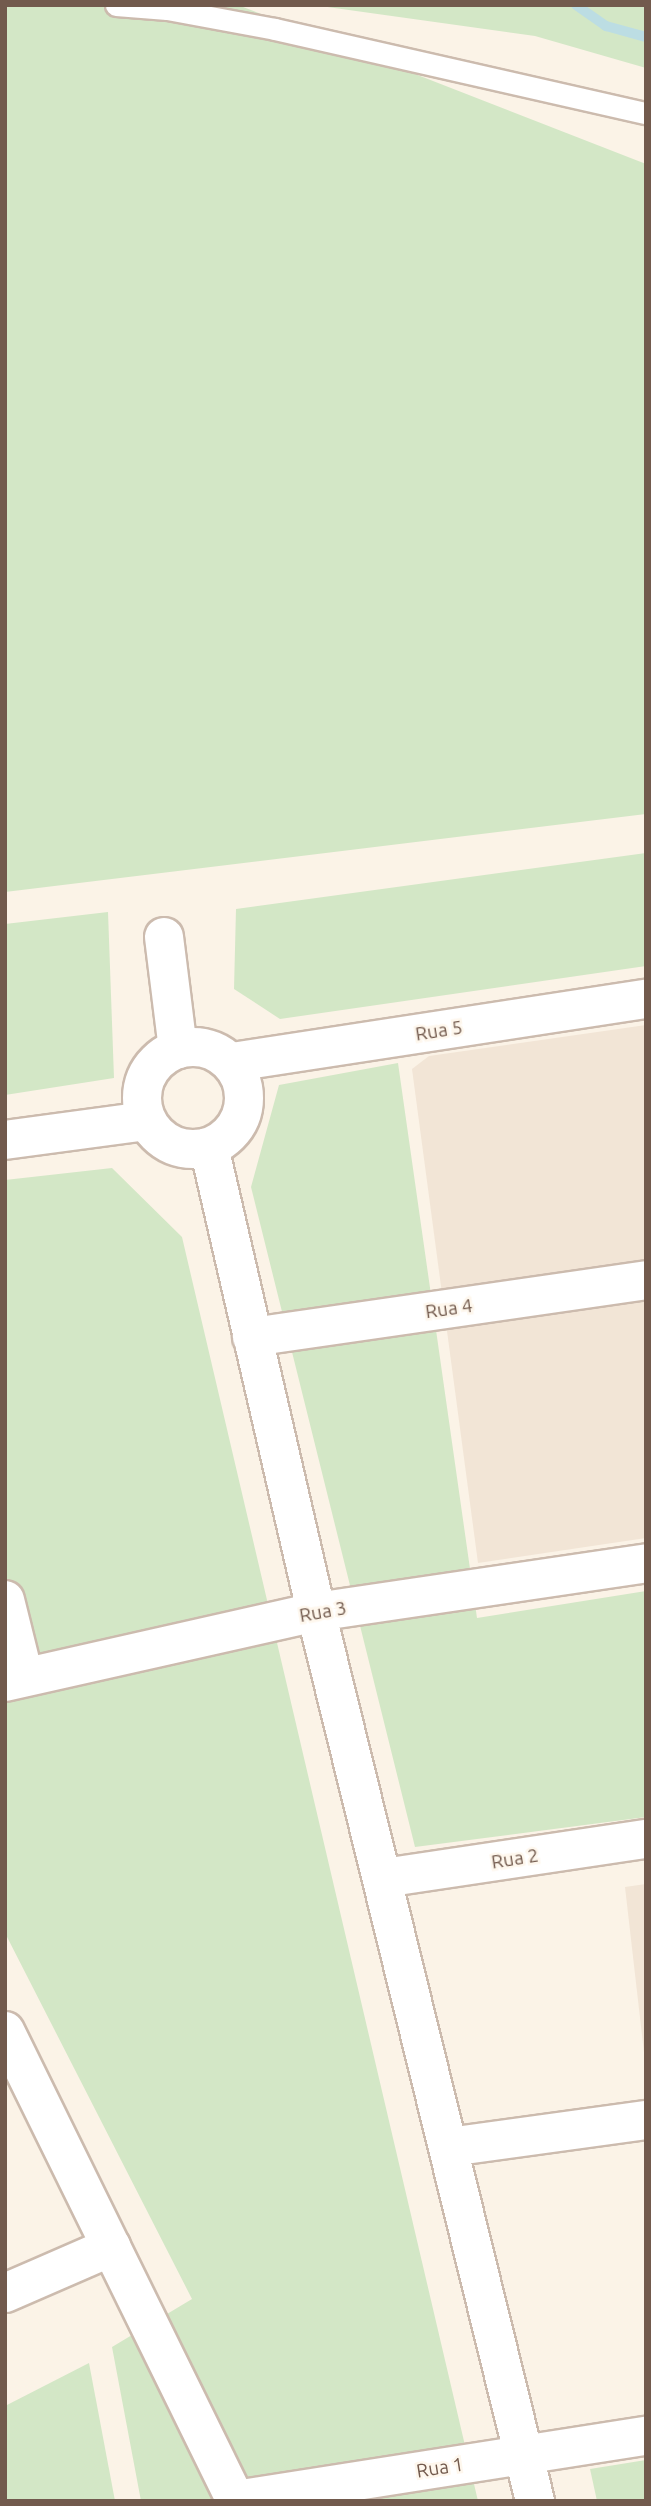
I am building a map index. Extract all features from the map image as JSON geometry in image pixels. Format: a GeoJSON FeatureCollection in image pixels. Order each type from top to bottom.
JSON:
{"type":"FeatureCollection","features":[{"type":"Feature","properties":{"kind":"street"},"geometry":{"type":"LineString","coordinates":[[164,937],[178,1049]]}},
{"type":"Feature","properties":{"kind":"street","name":"Rua 5"},"geometry":{"type":"LineString","coordinates":[[233,1062],[646,999]]}},
{"type":"Feature","properties":{"kind":"street"},"geometry":{"type":"LineString","coordinates":[[207,1048],[233,1062],[245,1089],[241,1118],[222,1141],[195,1150],[166,1143],[145,1121],[142,1092],[153,1065],[178,1049],[207,1048]]}},
{"type":"Feature","properties":{"kind":"street"},"geometry":{"type":"LineString","coordinates":[[5,1140],[145,1121]]}},
{"type":"Feature","properties":{"kind":"street"},"geometry":{"type":"LineString","coordinates":[[209,1147],[316,1612],[384,1878],[535,2501]]}},
{"type":"Feature","properties":{"kind":"street","name":"Rua 4"},"geometry":{"type":"LineString","coordinates":[[252,1337],[646,1280]]}},
{"type":"Feature","properties":{"kind":"street","name":"Rua 3"},"geometry":{"type":"LineString","coordinates":[[15,1680],[316,1612],[646,1563]]}},
{"type":"Feature","properties":{"kind":"street"},"geometry":{"type":"LineString","coordinates":[[5,1600],[15,1680]]}},
{"type":"Feature","properties":{"kind":"street","name":"Rua 2"},"geometry":{"type":"LineString","coordinates":[[384,1878],[646,1839]]}},
{"type":"Feature","properties":{"kind":"street"},"geometry":{"type":"LineString","coordinates":[[5,2031],[236,2500]]}},
{"type":"Feature","properties":{"kind":"street"},"geometry":{"type":"LineString","coordinates":[[449,2147],[646,2120]]}},
{"type":"Feature","properties":{"kind":"street"},"geometry":{"type":"LineString","coordinates":[[5,2293],[111,2247]]}},
{"type":"Feature","properties":{"kind":"street","name":"Rua 1"},"geometry":{"type":"LineString","coordinates":[[236,2500],[646,2436]]}},
{"type":"Feature","properties":{"kind":"lane"},"geometry":{"type":"LineString","coordinates":[[116,5],[167,9],[275,29],[646,113]]}},
{"type":"Feature","properties":{"kind":"shaded area"},"geometry":{"type":"Polygon","coordinates":[[[646,1025],[646,1538],[478,1563],[412,1069],[429,1056],[646,1025]]]}},
{"type":"Feature","properties":{"kind":"shaded area"},"geometry":{"type":"Polygon","coordinates":[[[646,1884],[646,2070],[625,1887],[646,1884]]]}},
{"type":"Feature","properties":{"kind":"green space"},"geometry":{"type":"Polygon","coordinates":[[[5,5],[238,5],[646,164],[646,814],[5,892],[5,5]]]}},
{"type":"Feature","properties":{"kind":"green space"},"geometry":{"type":"Polygon","coordinates":[[[313,5],[646,5],[646,68],[535,36],[313,5]]]}},
{"type":"Feature","properties":{"kind":"green space"},"geometry":{"type":"Polygon","coordinates":[[[646,853],[646,966],[280,1019],[234,989],[236,909],[646,853]]]}},
{"type":"Feature","properties":{"kind":"green space"},"geometry":{"type":"Polygon","coordinates":[[[108,912],[114,1078],[5,1095],[5,924],[108,912]]]}},
{"type":"Feature","properties":{"kind":"green space"},"geometry":{"type":"Polygon","coordinates":[[[398,1063],[477,1618],[646,1591],[646,1817],[415,1847],[251,1187],[279,1085],[398,1063]]]}},
{"type":"Feature","properties":{"kind":"green space"},"geometry":{"type":"Polygon","coordinates":[[[112,1168],[182,1237],[478,2501],[141,2501],[112,2347],[192,2299],[5,1933],[5,1180],[112,1168]]]}},
{"type":"Feature","properties":{"kind":"green space"},"geometry":{"type":"Polygon","coordinates":[[[89,2363],[115,2501],[5,2501],[5,2406],[89,2363]]]}},
{"type":"Feature","properties":{"kind":"green space"},"geometry":{"type":"Polygon","coordinates":[[[646,2460],[646,2501],[597,2501],[590,2469],[646,2460]]]}},
{"type":"Feature","properties":{"kind":"waterway"},"geometry":{"type":"LineString","coordinates":[[576,5],[606,26],[646,37]]}}]}
